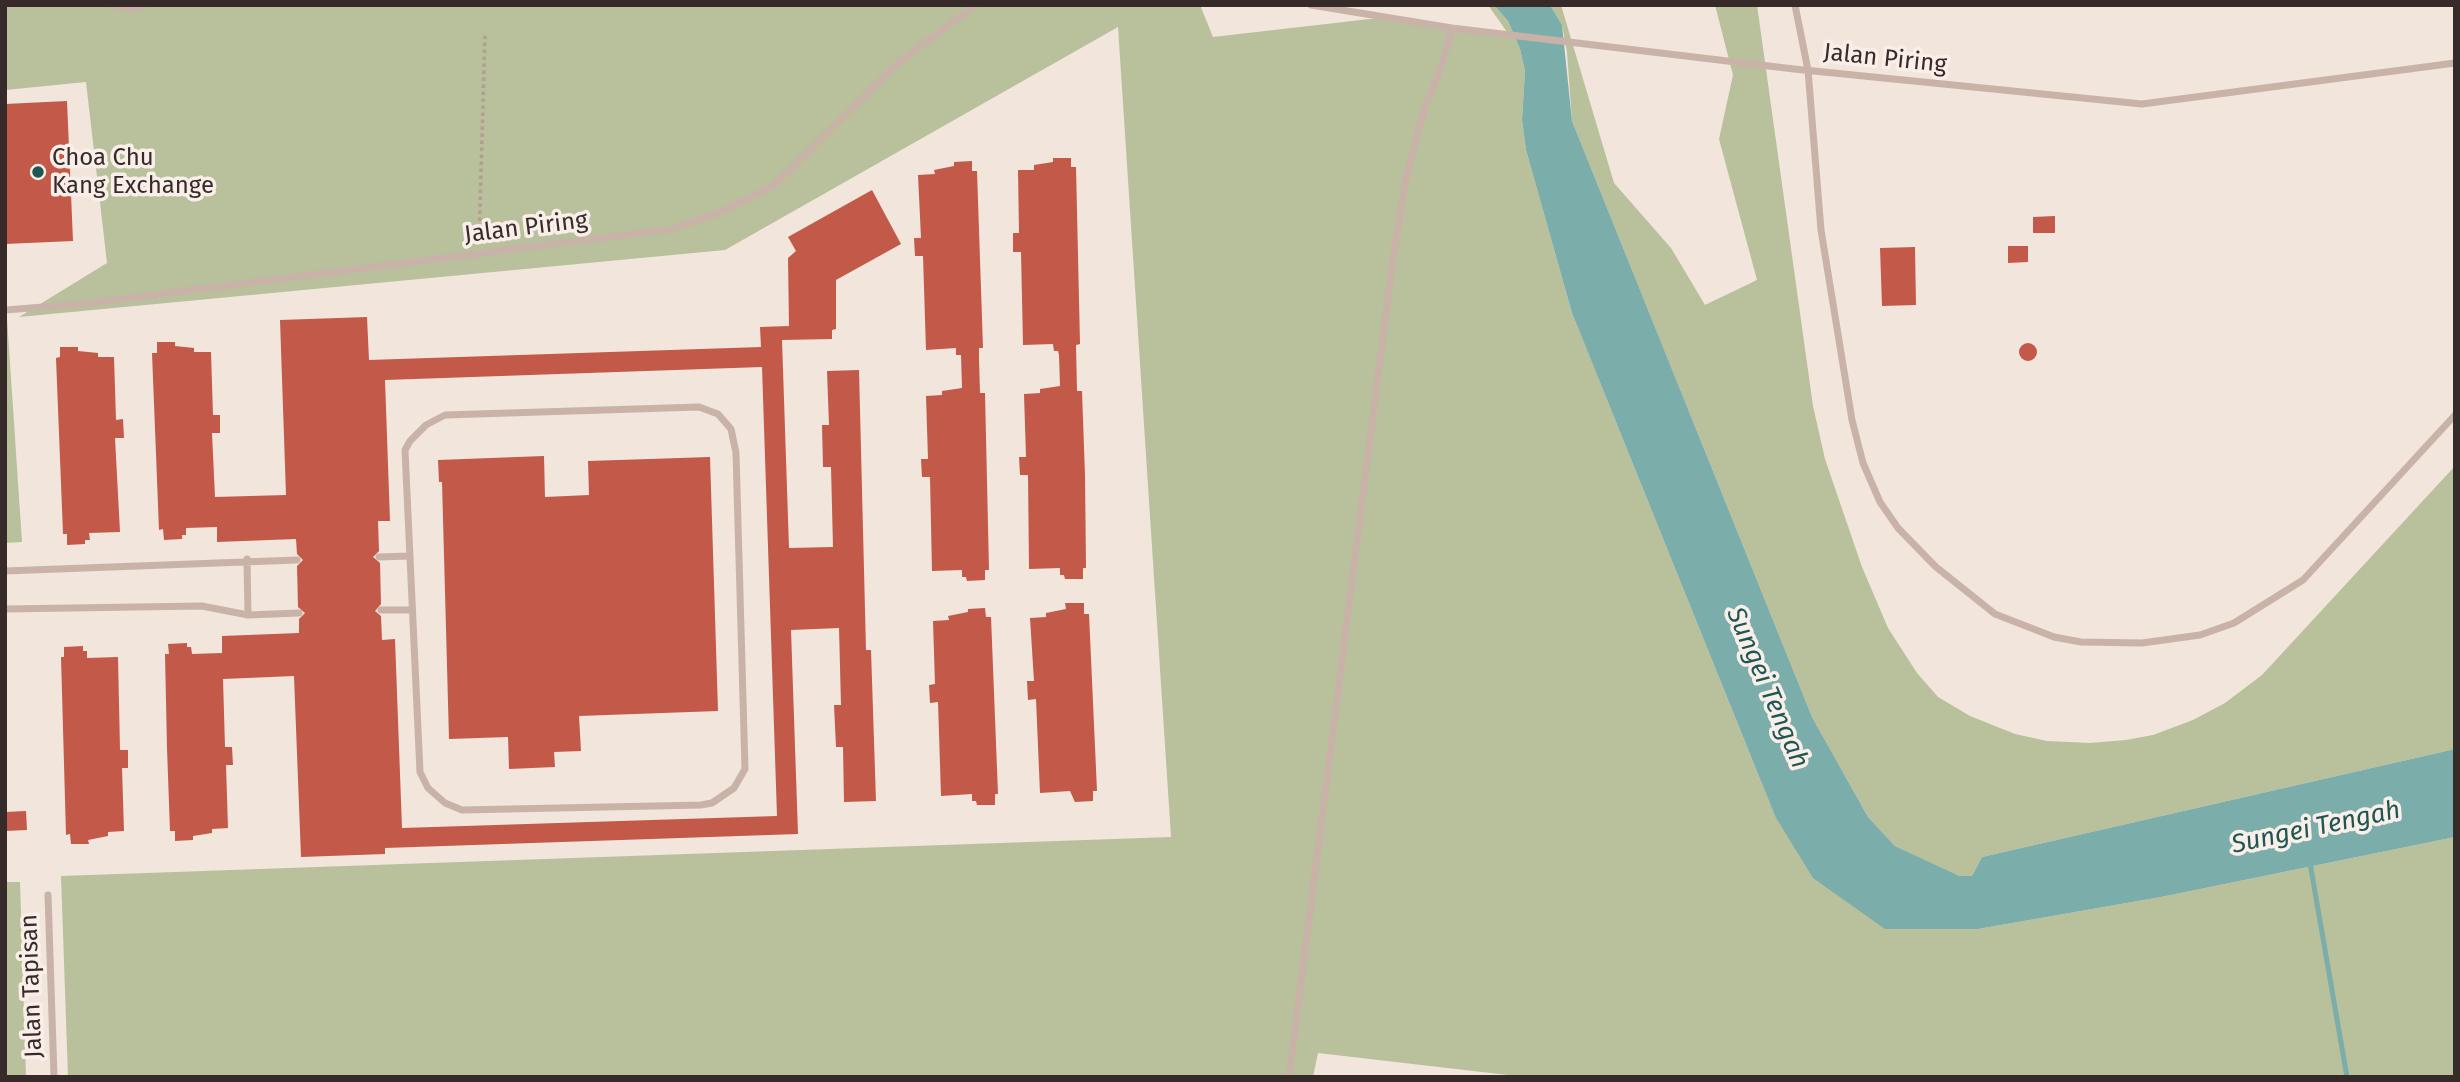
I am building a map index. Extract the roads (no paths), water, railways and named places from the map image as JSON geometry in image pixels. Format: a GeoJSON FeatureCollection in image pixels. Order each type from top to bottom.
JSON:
{"type":"FeatureCollection","features":[{"type":"Feature","properties":{"kind":"lane"},"geometry":{"type":"LineString","coordinates":[[113,5],[133,9],[144,5]]}},
{"type":"Feature","properties":{"kind":"lane","name":"Jalan Piring"},"geometry":{"type":"LineString","coordinates":[[5,310],[82,304],[673,229],[723,211],[773,186],[899,62],[976,5]]}},
{"type":"Feature","properties":{"kind":"lane","name":"Jalan Piring"},"geometry":{"type":"LineString","coordinates":[[1311,5],[1452,28],[1569,40],[1808,71],[2142,104],[2455,62]]}},
{"type":"Feature","properties":{"kind":"lane"},"geometry":{"type":"LineString","coordinates":[[1795,5],[1808,71],[1821,230],[1852,420],[1863,463],[1880,502],[1898,528],[1936,567],[1995,614],[2054,636],[2081,642],[2142,643],[2200,635],[2234,623],[2303,580],[2455,415]]}},
{"type":"Feature","properties":{"kind":"lane"},"geometry":{"type":"LineString","coordinates":[[1289,1077],[1393,258],[1406,177],[1423,110],[1441,67],[1452,28]]}},
{"type":"Feature","properties":{"kind":"lane"},"geometry":{"type":"LineString","coordinates":[[699,407],[718,414],[731,429],[736,453],[745,769],[734,788],[712,803],[701,805],[463,810],[445,803],[428,788],[420,772],[409,556],[405,450],[426,425],[445,415],[699,407]]}},
{"type":"Feature","properties":{"kind":"lane"},"geometry":{"type":"LineString","coordinates":[[379,557],[409,556]]}},
{"type":"Feature","properties":{"kind":"lane"},"geometry":{"type":"LineString","coordinates":[[247,559],[248,615]]}},
{"type":"Feature","properties":{"kind":"lane"},"geometry":{"type":"LineString","coordinates":[[5,571],[247,559],[297,560]]}},
{"type":"Feature","properties":{"kind":"lane"},"geometry":{"type":"LineString","coordinates":[[5,609],[202,606],[248,615],[299,613]]}},
{"type":"Feature","properties":{"kind":"lane"},"geometry":{"type":"LineString","coordinates":[[381,610],[412,610]]}},
{"type":"Feature","properties":{"kind":"lane","name":"Jalan Tapisan"},"geometry":{"type":"LineString","coordinates":[[48,895],[54,1077]]}},
{"type":"Feature","properties":{"kind":"water","name":"Sungei Tengah"},"geometry":{"type":"Polygon","coordinates":[[[1494,5],[1550,5],[1562,25],[1572,121],[1812,717],[1868,817],[1895,846],[1959,876],[1972,876],[1982,857],[2455,749],[2455,837],[2161,897],[1978,929],[1885,929],[1813,878],[1775,816],[1572,313],[1526,150],[1522,120],[1525,71],[1520,49],[1508,21],[1494,5]]]}},
{"type":"Feature","properties":{"kind":"waterway"},"geometry":{"type":"LineString","coordinates":[[2310,863],[2347,1077]]}},
{"type":"Feature","properties":{"kind":"place","name":"Choa Chu Kang Exchange"},"geometry":{"type":"Point","coordinates":[38,172]}}]}
